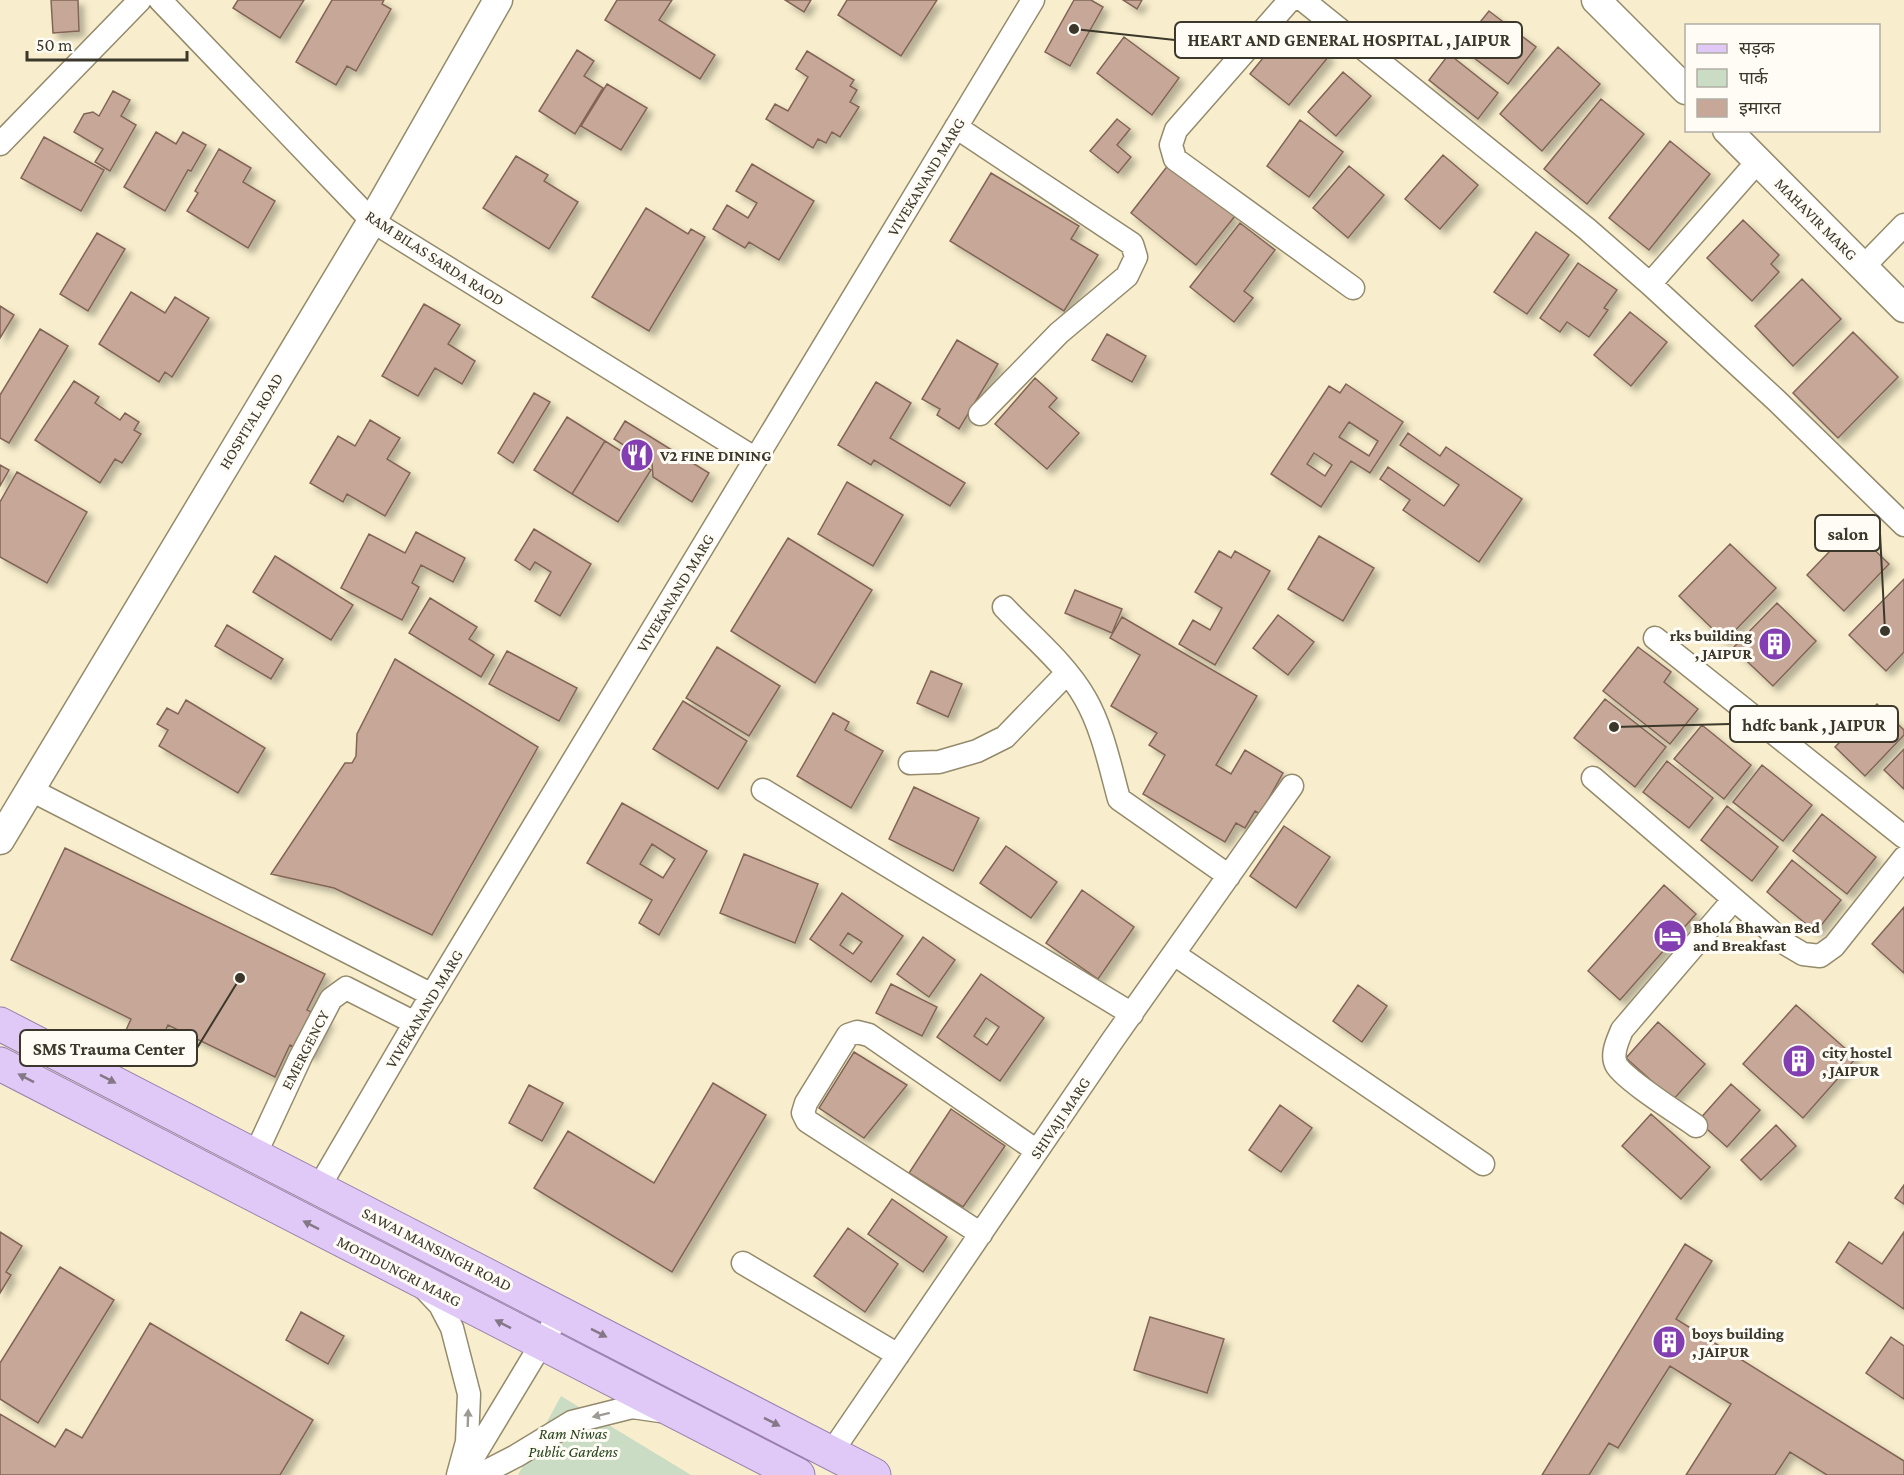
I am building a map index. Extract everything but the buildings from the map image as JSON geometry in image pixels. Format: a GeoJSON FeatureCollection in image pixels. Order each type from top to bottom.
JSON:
{"type":"FeatureCollection","features":[{"type":"Feature","properties":{"kind":"main road","name":"SAWAI MANSINGH ROAD"},"geometry":{"type":"LineString","coordinates":[[0,1024],[874,1475]]}},
{"type":"Feature","properties":{"kind":"main road","name":"MOTIDUNGRI MARG"},"geometry":{"type":"LineString","coordinates":[[0,1064],[798,1475]]}},
{"type":"Feature","properties":{"kind":"street"},"geometry":{"type":"LineString","coordinates":[[0,144],[140,0]]}},
{"type":"Feature","properties":{"kind":"street","name":"RAM BILAS SARDA RAOD"},"geometry":{"type":"LineString","coordinates":[[159,0],[372,220],[756,459]]}},
{"type":"Feature","properties":{"kind":"street","name":"HOSPITAL ROAD"},"geometry":{"type":"LineString","coordinates":[[0,840],[372,220],[498,0]]}},
{"type":"Feature","properties":{"kind":"street","name":"VIVEKANAND MARG"},"geometry":{"type":"LineString","coordinates":[[318,1187],[1033,0]]}},
{"type":"Feature","properties":{"kind":"street"},"geometry":{"type":"LineString","coordinates":[[1290,0],[1176,130],[1171,145],[1176,159],[1353,288]]}},
{"type":"Feature","properties":{"kind":"street"},"geometry":{"type":"LineString","coordinates":[[1303,0],[1587,229],[1650,284],[1777,401],[1904,525]]}},
{"type":"Feature","properties":{"kind":"street"},"geometry":{"type":"LineString","coordinates":[[1596,0],[1685,89]]}},
{"type":"Feature","properties":{"kind":"street"},"geometry":{"type":"LineString","coordinates":[[956,127],[1132,244],[1136,256],[1127,276],[1059,333],[980,414]]}},
{"type":"Feature","properties":{"kind":"street","name":"MAHAVIR MARG"},"geometry":{"type":"LineString","coordinates":[[1729,132],[1904,308]]}},
{"type":"Feature","properties":{"kind":"street"},"geometry":{"type":"LineString","coordinates":[[1650,284],[1758,161]]}},
{"type":"Feature","properties":{"kind":"street"},"geometry":{"type":"LineString","coordinates":[[1863,267],[1904,225]]}},
{"type":"Feature","properties":{"kind":"street"},"geometry":{"type":"LineString","coordinates":[[1004,607],[1067,673],[1085,698],[1107,753],[1119,799],[1229,876]]}},
{"type":"Feature","properties":{"kind":"street"},"geometry":{"type":"LineString","coordinates":[[1655,638],[1904,837]]}},
{"type":"Feature","properties":{"kind":"street"},"geometry":{"type":"LineString","coordinates":[[910,763],[939,762],[977,751],[1005,737],[1067,673]]}},
{"type":"Feature","properties":{"kind":"street"},"geometry":{"type":"LineString","coordinates":[[1593,778],[1786,944],[1803,954],[1820,956],[1834,946],[1904,858]]}},
{"type":"Feature","properties":{"kind":"street","name":"SHIVAJI MARG"},"geometry":{"type":"LineString","coordinates":[[831,1453],[1037,1151],[1292,786]]}},
{"type":"Feature","properties":{"kind":"street"},"geometry":{"type":"LineString","coordinates":[[31,790],[432,995]]}},
{"type":"Feature","properties":{"kind":"street"},"geometry":{"type":"LineString","coordinates":[[763,790],[1132,1014]]}},
{"type":"Feature","properties":{"kind":"street"},"geometry":{"type":"LineString","coordinates":[[1696,1126],[1631,1079],[1616,1065],[1615,1049],[1622,1030],[1734,899]]}},
{"type":"Feature","properties":{"kind":"street"},"geometry":{"type":"LineString","coordinates":[[1174,954],[1483,1164]]}},
{"type":"Feature","properties":{"kind":"street","name":"EMERGENCY"},"geometry":{"type":"LineString","coordinates":[[255,1155],[301,1056],[331,999],[346,988],[415,1023]]}},
{"type":"Feature","properties":{"kind":"street"},"geometry":{"type":"LineString","coordinates":[[981,1234],[807,1120],[803,1113],[806,1103],[848,1035],[856,1032],[869,1035],[1037,1151]]}},
{"type":"Feature","properties":{"kind":"street"},"geometry":{"type":"LineString","coordinates":[[743,1263],[898,1355]]}},
{"type":"Feature","properties":{"kind":"street"},"geometry":{"type":"LineString","coordinates":[[416,1280],[440,1305],[452,1328],[469,1394],[467,1442],[460,1475]]}},
{"type":"Feature","properties":{"kind":"street"},"geometry":{"type":"LineString","coordinates":[[460,1475],[560,1313]]}},
{"type":"Feature","properties":{"kind":"street"},"geometry":{"type":"LineString","coordinates":[[479,1475],[516,1456],[572,1422],[632,1407],[679,1414]]}},
{"type":"Feature","properties":{"kind":"green space","name":"Ram Niwas Public Gardens"},"geometry":{"type":"Polygon","coordinates":[[[561,1396],[691,1475],[518,1475],[561,1396]]]}},
{"type":"Feature","properties":{"kind":"place","name":"HEART AND GENERAL HOSPITAL , JAIPUR"},"geometry":{"type":"Point","coordinates":[1074,29]}},
{"type":"Feature","properties":{"kind":"place","name":"V2 FINE DINING"},"geometry":{"type":"Point","coordinates":[637,455]}},
{"type":"Feature","properties":{"kind":"place","name":"salon"},"geometry":{"type":"Point","coordinates":[1885,631]}},
{"type":"Feature","properties":{"kind":"place","name":"rks building , JAIPUR"},"geometry":{"type":"Point","coordinates":[1775,644]}},
{"type":"Feature","properties":{"kind":"place","name":"hdfc bank , JAIPUR"},"geometry":{"type":"Point","coordinates":[1614,727]}},
{"type":"Feature","properties":{"kind":"place","name":"Bhola Bhawan Bed and Breakfast"},"geometry":{"type":"Point","coordinates":[1670,936]}},
{"type":"Feature","properties":{"kind":"place","name":"SMS Trauma Center"},"geometry":{"type":"Point","coordinates":[240,978]}},
{"type":"Feature","properties":{"kind":"place","name":"city hostel , JAIPUR"},"geometry":{"type":"Point","coordinates":[1799,1061]}},
{"type":"Feature","properties":{"kind":"place","name":"boys building , JAIPUR"},"geometry":{"type":"Point","coordinates":[1669,1342]}}]}
